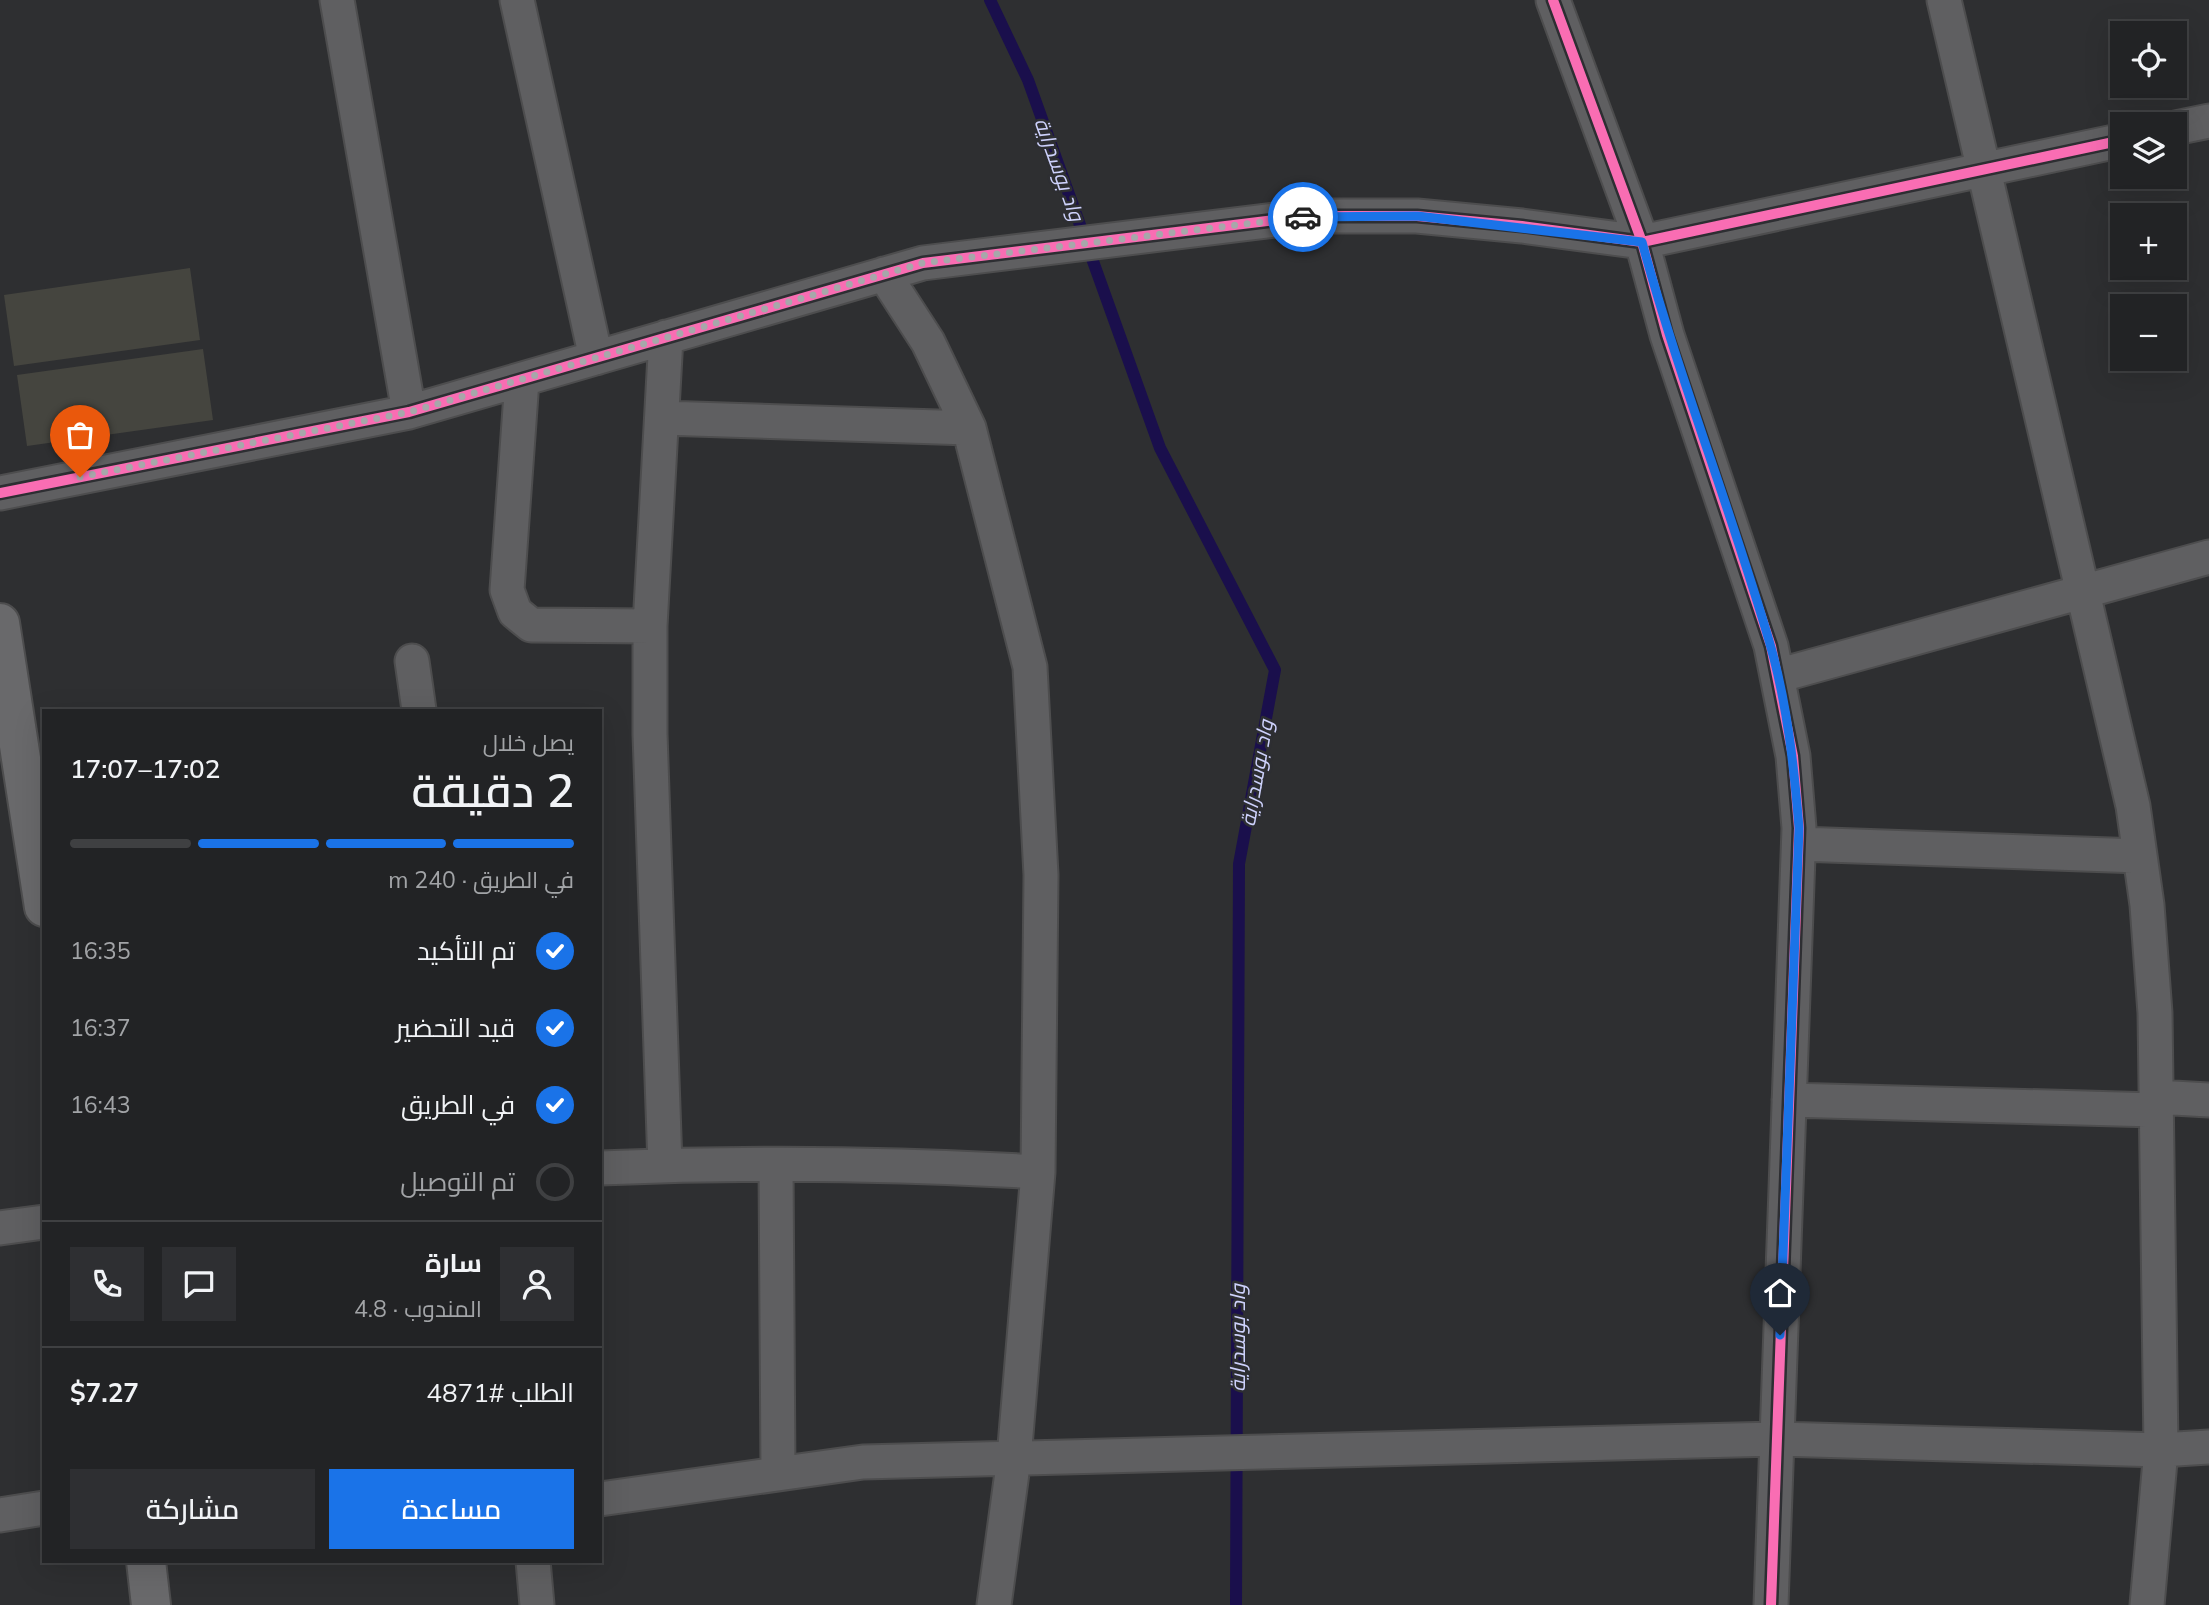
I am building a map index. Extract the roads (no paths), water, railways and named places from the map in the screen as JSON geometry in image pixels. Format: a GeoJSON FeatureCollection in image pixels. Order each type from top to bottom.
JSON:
{"type":"FeatureCollection","features":[{"type":"Feature","properties":{"kind":"main road"},"geometry":{"type":"LineString","coordinates":[[0,623],[4,670],[42,895]]}},
{"type":"Feature","properties":{"kind":"main road"},"geometry":{"type":"LineString","coordinates":[[146,1563],[151,1605]]}},
{"type":"Feature","properties":{"kind":"street"},"geometry":{"type":"LineString","coordinates":[[337,0],[409,412]]}},
{"type":"Feature","properties":{"kind":"street"},"geometry":{"type":"LineString","coordinates":[[517,0],[596,358]]}},
{"type":"Feature","properties":{"kind":"street"},"geometry":{"type":"LineString","coordinates":[[1553,0],[1642,242],[1667,335],[1771,646],[1793,756],[1798,844],[1771,1605]]}},
{"type":"Feature","properties":{"kind":"street"},"geometry":{"type":"LineString","coordinates":[[1944,0],[2133,806],[2140,856],[2154,999],[2161,1450],[2147,1605]]}},
{"type":"Feature","properties":{"kind":"street"},"geometry":{"type":"LineString","coordinates":[[2187,126],[2209,121]]}},
{"type":"Feature","properties":{"kind":"street"},"geometry":{"type":"LineString","coordinates":[[0,493],[409,412],[923,263],[1308,216],[1417,216],[1642,242],[2110,143]]}},
{"type":"Feature","properties":{"kind":"street"},"geometry":{"type":"LineString","coordinates":[[884,274],[928,342],[969,428],[1030,667],[1041,875],[1038,1172],[1014,1458],[994,1605]]}},
{"type":"Feature","properties":{"kind":"street"},"geometry":{"type":"LineString","coordinates":[[665,1165],[650,747],[650,626],[666,338]]}},
{"type":"Feature","properties":{"kind":"street"},"geometry":{"type":"LineString","coordinates":[[522,380],[507,590],[515,612],[531,625],[650,626]]}},
{"type":"Feature","properties":{"kind":"street"},"geometry":{"type":"LineString","coordinates":[[662,418],[969,428]]}},
{"type":"Feature","properties":{"kind":"street"},"geometry":{"type":"LineString","coordinates":[[1777,676],[2209,556]]}},
{"type":"Feature","properties":{"kind":"street"},"geometry":{"type":"LineString","coordinates":[[412,661],[419,709]]}},
{"type":"Feature","properties":{"kind":"street"},"geometry":{"type":"LineString","coordinates":[[1798,844],[2140,856]]}},
{"type":"Feature","properties":{"kind":"street"},"geometry":{"type":"LineString","coordinates":[[1789,1100],[2156,1104],[2209,1100]]}},
{"type":"Feature","properties":{"kind":"street"},"geometry":{"type":"LineString","coordinates":[[602,1168],[665,1165],[927,1165],[1038,1172]]}},
{"type":"Feature","properties":{"kind":"street"},"geometry":{"type":"LineString","coordinates":[[776,1165],[778,1474]]}},
{"type":"Feature","properties":{"kind":"street"},"geometry":{"type":"LineString","coordinates":[[0,1228],[42,1222]]}},
{"type":"Feature","properties":{"kind":"street"},"geometry":{"type":"LineString","coordinates":[[602,1499],[863,1462],[1068,1459],[1776,1439],[2161,1450],[2209,1447]]}},
{"type":"Feature","properties":{"kind":"street"},"geometry":{"type":"LineString","coordinates":[[0,1514],[42,1508]]}},
{"type":"Feature","properties":{"kind":"street"},"geometry":{"type":"LineString","coordinates":[[533,1563],[537,1605]]}},
{"type":"Feature","properties":{"kind":"waterway","name":"واد بوسدراية"},"geometry":{"type":"LineString","coordinates":[[990,0],[1028,80],[1160,448],[1275,670],[1239,864],[1236,1605]]}}]}
